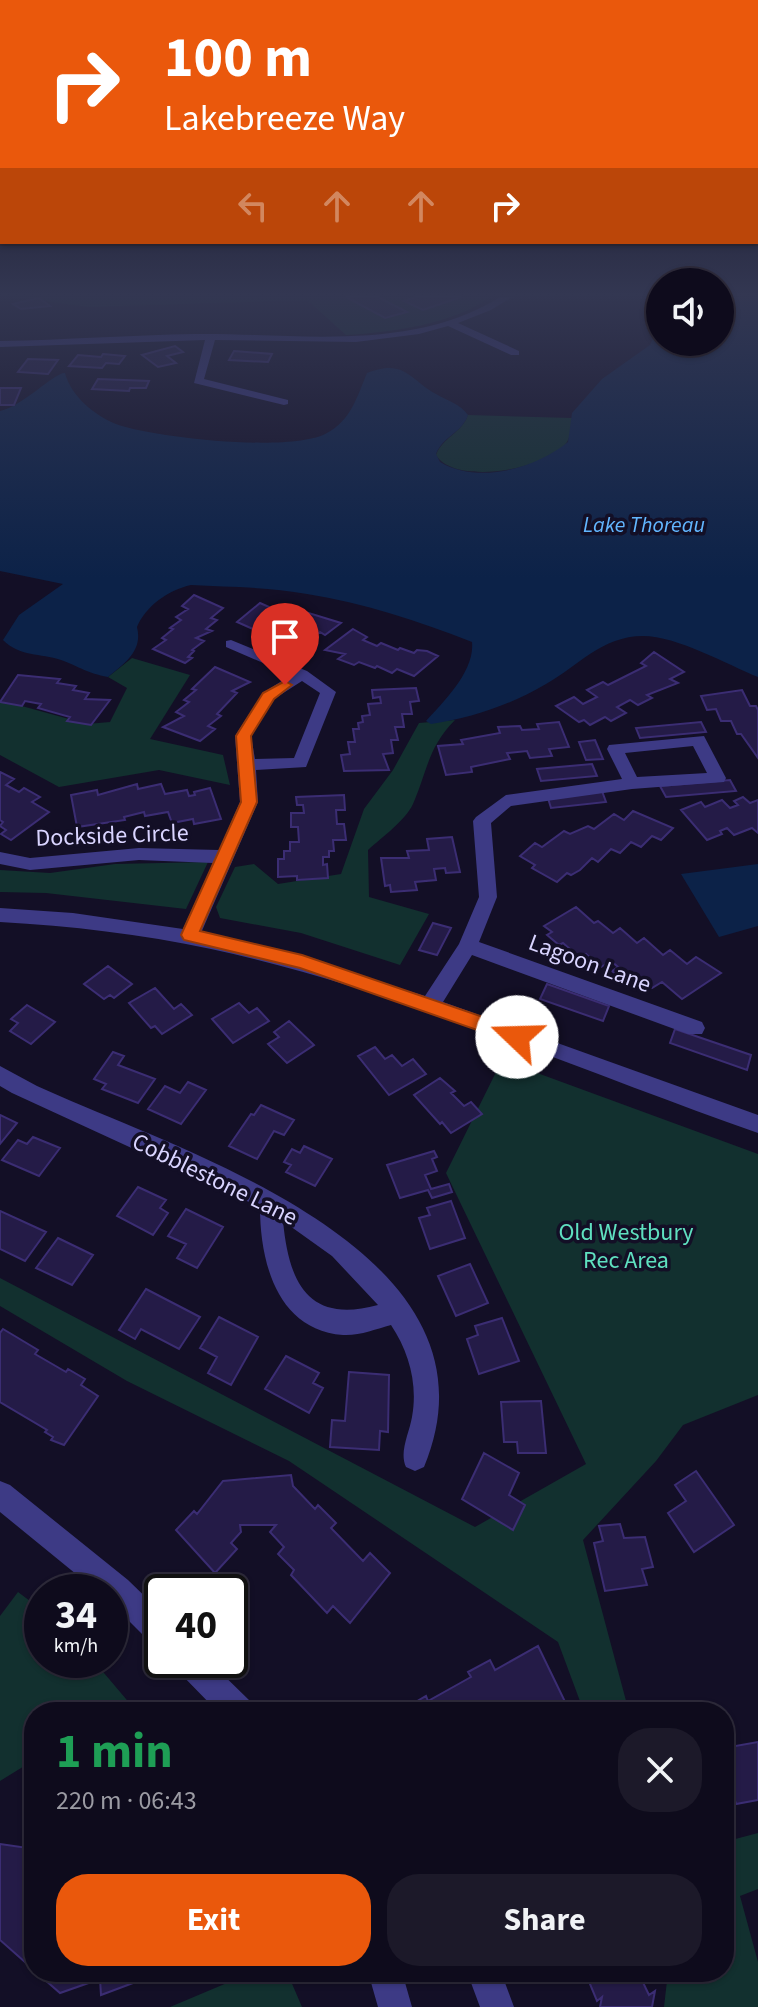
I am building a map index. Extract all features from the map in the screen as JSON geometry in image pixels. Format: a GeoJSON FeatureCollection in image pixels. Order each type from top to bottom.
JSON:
{"type":"FeatureCollection","features":[{"type":"Feature","properties":{"kind":"street"},"geometry":{"type":"LineString","coordinates":[[238,391],[284,402]]}},
{"type":"Feature","properties":{"kind":"street"},"geometry":{"type":"LineString","coordinates":[[231,644],[302,674],[328,692],[300,763],[248,765]]}},
{"type":"Feature","properties":{"kind":"street"},"geometry":{"type":"LineString","coordinates":[[190,935],[249,802],[243,736],[268,696],[302,674]]}},
{"type":"Feature","properties":{"kind":"street"},"geometry":{"type":"LineString","coordinates":[[431,1004],[468,946],[488,897],[482,821],[506,801],[632,783],[718,778],[698,740],[615,749],[632,783]]}},
{"type":"Feature","properties":{"kind":"street","name":"Dockside Circle"},"geometry":{"type":"LineString","coordinates":[[0,858],[30,864],[139,854],[227,857]]}},
{"type":"Feature","properties":{"kind":"street"},"geometry":{"type":"LineString","coordinates":[[0,915],[81,920],[190,935],[302,962],[431,1004],[758,1124]]}},
{"type":"Feature","properties":{"kind":"street","name":"Lagoon Lane"},"geometry":{"type":"LineString","coordinates":[[468,946],[695,1028]]}},
{"type":"Feature","properties":{"kind":"street","name":"Cobblestone Lane"},"geometry":{"type":"LineString","coordinates":[[0,1075],[271,1202],[323,1234],[355,1262],[398,1311],[411,1333],[423,1365],[427,1392],[425,1426],[415,1458]]}},
{"type":"Feature","properties":{"kind":"street"},"geometry":{"type":"LineString","coordinates":[[271,1202],[272,1247],[279,1273],[295,1298],[312,1314],[326,1321],[344,1323],[398,1311]]}},
{"type":"Feature","properties":{"kind":"street"},"geometry":{"type":"LineString","coordinates":[[0,1495],[118,1590],[144,1616]]}},
{"type":"Feature","properties":{"kind":"street"},"geometry":{"type":"LineString","coordinates":[[205,1678],[229,1702]]}},
{"type":"Feature","properties":{"kind":"street"},"geometry":{"type":"LineString","coordinates":[[388,1982],[395,2007]]}},
{"type":"Feature","properties":{"kind":"street"},"geometry":{"type":"LineString","coordinates":[[488,1982],[497,2007]]}},
{"type":"Feature","properties":{"kind":"green space"},"geometry":{"type":"Polygon","coordinates":[[[468,415],[572,418],[568,440],[556,452],[522,467],[481,472],[446,464],[436,455],[468,415]]]}},
{"type":"Feature","properties":{"kind":"green space"},"geometry":{"type":"Polygon","coordinates":[[[132,658],[190,675],[150,739],[223,755],[230,785],[159,770],[59,787],[0,755],[0,700],[87,724],[110,722],[127,688],[108,677],[132,658]]]}},
{"type":"Feature","properties":{"kind":"green space"},"geometry":{"type":"Polygon","coordinates":[[[455,720],[439,740],[409,810],[368,850],[369,897],[429,914],[400,965],[301,933],[220,918],[216,907],[235,867],[254,864],[278,884],[341,874],[364,809],[393,770],[419,723],[455,720]]]}},
{"type":"Feature","properties":{"kind":"green space"},"geometry":{"type":"Polygon","coordinates":[[[208,862],[186,909],[46,893],[0,892],[0,870],[50,873],[115,864],[208,862]]]}},
{"type":"Feature","properties":{"kind":"green space","name":"Old Westbury Rec Area"},"geometry":{"type":"Polygon","coordinates":[[[502,1060],[758,1154],[758,1395],[683,1425],[656,1461],[583,1540],[626,1702],[580,1702],[558,1642],[289,1461],[127,1381],[0,1306],[0,1278],[475,1527],[586,1464],[446,1173],[502,1060]]]}},
{"type":"Feature","properties":{"kind":"green space"},"geometry":{"type":"Polygon","coordinates":[[[18,1592],[24,1596],[24,1678],[108,1678],[129,1702],[24,1702],[24,1766],[0,1781],[0,1616],[18,1592]]]}},
{"type":"Feature","properties":{"kind":"green space"},"geometry":{"type":"Polygon","coordinates":[[[758,1833],[758,1889],[740,1896],[758,1962],[758,2007],[664,2007],[667,1982],[734,1982],[734,1839],[758,1833]]]}},
{"type":"Feature","properties":{"kind":"green space"},"geometry":{"type":"Polygon","coordinates":[[[229,1982],[291,1982],[302,2007],[170,2007],[229,1982]]]}},
{"type":"Feature","properties":{"kind":"water","name":"Lake Thoreau"},"geometry":{"type":"Polygon","coordinates":[[[36,391],[73,391],[84,404],[100,415],[116,424],[135,429],[190,438],[255,443],[310,439],[327,433],[348,415],[360,391],[431,391],[458,405],[468,415],[439,448],[436,454],[440,462],[472,472],[489,473],[524,466],[568,442],[572,413],[592,391],[758,391],[758,677],[671,641],[656,637],[628,637],[603,646],[519,698],[476,714],[431,724],[426,721],[449,695],[469,664],[472,642],[349,602],[293,592],[234,587],[191,585],[159,600],[146,612],[137,627],[135,650],[108,677],[61,660],[23,652],[3,640],[19,615],[63,584],[0,571],[0,411],[36,391]]]}},
{"type":"Feature","properties":{"kind":"water"},"geometry":{"type":"Polygon","coordinates":[[[758,864],[758,926],[719,937],[681,874],[758,864]]]}},
{"type":"Feature","properties":{"kind":"building"},"geometry":{"type":"Polygon","coordinates":[[[0,391],[20,391],[14,405],[0,405],[0,391]]]}},
{"type":"Feature","properties":{"kind":"building"},"geometry":{"type":"Polygon","coordinates":[[[194,595],[223,608],[211,618],[217,620],[206,629],[212,631],[196,638],[204,641],[192,650],[188,657],[192,658],[185,663],[153,649],[166,640],[162,638],[181,620],[176,617],[188,609],[182,606],[194,595]]]}},
{"type":"Feature","properties":{"kind":"building"},"geometry":{"type":"Polygon","coordinates":[[[260,603],[278,611],[283,607],[296,612],[299,610],[341,623],[325,635],[320,632],[311,639],[279,627],[273,631],[259,625],[253,629],[237,622],[260,603]]]}},
{"type":"Feature","properties":{"kind":"building"},"geometry":{"type":"Polygon","coordinates":[[[353,629],[367,637],[363,640],[377,646],[381,643],[398,650],[414,653],[417,650],[427,651],[438,656],[414,676],[397,669],[392,673],[359,662],[354,665],[338,659],[345,654],[325,650],[353,629]]]}},
{"type":"Feature","properties":{"kind":"building"},"geometry":{"type":"Polygon","coordinates":[[[654,652],[684,672],[670,679],[678,683],[647,695],[652,698],[638,705],[630,700],[617,707],[626,713],[611,721],[605,717],[590,725],[584,720],[579,722],[556,706],[574,697],[583,704],[597,697],[587,690],[603,682],[608,685],[646,666],[641,663],[654,652]]]}},
{"type":"Feature","properties":{"kind":"building"},"geometry":{"type":"Polygon","coordinates":[[[215,667],[250,682],[232,691],[237,693],[217,714],[221,716],[208,726],[215,729],[200,741],[163,727],[184,716],[176,712],[189,702],[184,700],[215,667]]]}},
{"type":"Feature","properties":{"kind":"building"},"geometry":{"type":"Polygon","coordinates":[[[18,675],[60,679],[57,683],[76,686],[73,690],[89,693],[85,699],[110,700],[91,725],[67,721],[70,717],[38,708],[41,704],[25,701],[22,706],[0,702],[18,675]]]}},
{"type":"Feature","properties":{"kind":"building"},"geometry":{"type":"Polygon","coordinates":[[[416,688],[419,701],[410,702],[412,714],[402,714],[404,727],[395,727],[398,740],[391,740],[393,753],[383,754],[389,770],[344,771],[341,755],[350,754],[348,742],[355,742],[353,729],[359,729],[362,716],[370,715],[368,704],[381,703],[380,697],[373,698],[372,690],[416,688]]]}},
{"type":"Feature","properties":{"kind":"building"},"geometry":{"type":"Polygon","coordinates":[[[742,690],[750,706],[756,706],[758,710],[758,758],[741,734],[737,734],[731,721],[721,721],[716,709],[707,710],[701,696],[742,690]]]}},
{"type":"Feature","properties":{"kind":"building"},"geometry":{"type":"Polygon","coordinates":[[[559,722],[569,747],[549,749],[552,756],[530,758],[527,751],[507,753],[510,759],[471,767],[472,772],[446,775],[438,746],[463,744],[461,740],[500,733],[498,727],[539,729],[537,724],[559,722]]]}},
{"type":"Feature","properties":{"kind":"building"},"geometry":{"type":"Polygon","coordinates":[[[701,722],[706,732],[640,738],[636,728],[701,722]]]}},
{"type":"Feature","properties":{"kind":"building"},"geometry":{"type":"Polygon","coordinates":[[[595,740],[603,759],[586,760],[579,742],[595,740]]]}},
{"type":"Feature","properties":{"kind":"building"},"geometry":{"type":"Polygon","coordinates":[[[592,764],[597,776],[541,781],[537,769],[592,764]]]}},
{"type":"Feature","properties":{"kind":"building"},"geometry":{"type":"Polygon","coordinates":[[[0,772],[14,779],[6,785],[19,792],[24,788],[40,797],[32,802],[49,812],[11,840],[1,834],[6,830],[0,826],[3,822],[0,820],[0,772]]]}},
{"type":"Feature","properties":{"kind":"building"},"geometry":{"type":"Polygon","coordinates":[[[730,780],[736,791],[666,797],[660,786],[730,780]]]}},
{"type":"Feature","properties":{"kind":"building"},"geometry":{"type":"Polygon","coordinates":[[[137,784],[138,789],[161,784],[165,794],[187,790],[189,796],[210,788],[221,819],[194,824],[193,819],[172,823],[168,812],[145,816],[144,812],[124,817],[125,820],[77,827],[71,795],[97,790],[98,795],[137,784]]]}},
{"type":"Feature","properties":{"kind":"building"},"geometry":{"type":"Polygon","coordinates":[[[602,791],[606,802],[551,808],[547,795],[602,791]]]}},
{"type":"Feature","properties":{"kind":"building"},"geometry":{"type":"Polygon","coordinates":[[[344,795],[345,810],[336,810],[337,824],[344,824],[346,840],[333,840],[334,851],[329,851],[329,857],[323,857],[328,878],[297,880],[297,876],[278,877],[278,859],[284,859],[284,851],[290,851],[290,842],[299,842],[298,827],[291,827],[291,813],[304,813],[303,805],[297,805],[296,797],[344,795]]]}},
{"type":"Feature","properties":{"kind":"building"},"geometry":{"type":"Polygon","coordinates":[[[743,797],[750,803],[758,800],[758,833],[752,828],[734,835],[727,828],[720,831],[722,834],[707,840],[681,810],[701,802],[705,807],[722,800],[730,808],[738,805],[734,801],[743,797]]]}},
{"type":"Feature","properties":{"kind":"building"},"geometry":{"type":"Polygon","coordinates":[[[633,811],[673,828],[661,840],[652,836],[641,847],[631,842],[620,853],[611,849],[598,862],[592,858],[580,870],[571,875],[567,873],[557,882],[532,868],[535,865],[520,856],[535,843],[542,847],[564,831],[570,834],[588,826],[594,829],[614,814],[624,820],[633,811]]]}},
{"type":"Feature","properties":{"kind":"building"},"geometry":{"type":"Polygon","coordinates":[[[452,837],[460,872],[446,873],[445,868],[434,869],[436,880],[415,882],[417,890],[391,892],[390,885],[385,886],[381,858],[409,858],[407,851],[429,850],[427,839],[452,837]]]}},
{"type":"Feature","properties":{"kind":"building"},"geometry":{"type":"Polygon","coordinates":[[[576,907],[594,923],[598,921],[613,933],[620,928],[637,943],[644,938],[663,955],[670,950],[687,964],[696,957],[721,973],[682,999],[662,982],[652,988],[635,974],[624,981],[612,971],[618,967],[611,961],[601,967],[586,954],[579,957],[563,943],[559,945],[547,935],[552,932],[544,926],[576,907]]]}},
{"type":"Feature","properties":{"kind":"building"},"geometry":{"type":"Polygon","coordinates":[[[433,923],[451,928],[437,955],[419,950],[433,923]]]}},
{"type":"Feature","properties":{"kind":"building"},"geometry":{"type":"Polygon","coordinates":[[[108,966],[132,984],[114,998],[110,995],[104,999],[84,984],[108,966]]]}},
{"type":"Feature","properties":{"kind":"building"},"geometry":{"type":"Polygon","coordinates":[[[547,984],[609,1006],[603,1021],[540,999],[547,984]]]}},
{"type":"Feature","properties":{"kind":"building"},"geometry":{"type":"Polygon","coordinates":[[[155,988],[174,1009],[181,1004],[192,1015],[162,1034],[155,1026],[151,1028],[129,1003],[155,988]]]}},
{"type":"Feature","properties":{"kind":"building"},"geometry":{"type":"Polygon","coordinates":[[[239,1003],[249,1013],[257,1008],[269,1021],[233,1043],[212,1019],[239,1003]]]}},
{"type":"Feature","properties":{"kind":"building"},"geometry":{"type":"Polygon","coordinates":[[[27,1005],[55,1022],[31,1044],[10,1031],[18,1023],[11,1019],[27,1005]]]}},
{"type":"Feature","properties":{"kind":"building"},"geometry":{"type":"Polygon","coordinates":[[[289,1021],[314,1045],[287,1063],[268,1044],[279,1037],[274,1032],[289,1021]]]}},
{"type":"Feature","properties":{"kind":"building"},"geometry":{"type":"Polygon","coordinates":[[[675,1029],[751,1055],[747,1070],[670,1043],[675,1029]]]}},
{"type":"Feature","properties":{"kind":"building"},"geometry":{"type":"Polygon","coordinates":[[[375,1047],[385,1059],[392,1055],[402,1066],[413,1059],[426,1074],[389,1095],[358,1056],[375,1047]]]}},
{"type":"Feature","properties":{"kind":"building"},"geometry":{"type":"Polygon","coordinates":[[[113,1052],[124,1056],[118,1065],[155,1079],[138,1103],[102,1089],[106,1084],[94,1079],[113,1052]]]}},
{"type":"Feature","properties":{"kind":"building"},"geometry":{"type":"Polygon","coordinates":[[[440,1078],[455,1091],[451,1093],[464,1106],[471,1102],[482,1114],[451,1133],[414,1095],[440,1078]]]}},
{"type":"Feature","properties":{"kind":"building"},"geometry":{"type":"Polygon","coordinates":[[[188,1082],[206,1090],[181,1124],[148,1109],[165,1086],[180,1093],[188,1082]]]}},
{"type":"Feature","properties":{"kind":"building"},"geometry":{"type":"Polygon","coordinates":[[[261,1105],[294,1120],[284,1135],[274,1131],[257,1159],[229,1146],[261,1105]]]}},
{"type":"Feature","properties":{"kind":"building"},"geometry":{"type":"Polygon","coordinates":[[[0,1115],[17,1123],[0,1144],[0,1115]]]}},
{"type":"Feature","properties":{"kind":"building"},"geometry":{"type":"Polygon","coordinates":[[[33,1137],[60,1148],[39,1176],[2,1160],[18,1140],[27,1144],[33,1137]]]}},
{"type":"Feature","properties":{"kind":"building"},"geometry":{"type":"Polygon","coordinates":[[[304,1146],[332,1159],[315,1186],[286,1172],[291,1165],[284,1162],[292,1149],[300,1153],[304,1146]]]}},
{"type":"Feature","properties":{"kind":"building"},"geometry":{"type":"Polygon","coordinates":[[[434,1151],[437,1157],[432,1159],[437,1171],[425,1175],[431,1189],[449,1184],[452,1192],[432,1198],[428,1190],[400,1198],[387,1165],[434,1151]]]}},
{"type":"Feature","properties":{"kind":"building"},"geometry":{"type":"Polygon","coordinates":[[[138,1187],[166,1200],[160,1208],[168,1213],[153,1235],[117,1216],[138,1187]]]}},
{"type":"Feature","properties":{"kind":"building"},"geometry":{"type":"Polygon","coordinates":[[[451,1201],[465,1238],[430,1249],[419,1218],[430,1215],[427,1208],[451,1201]]]}},
{"type":"Feature","properties":{"kind":"building"},"geometry":{"type":"Polygon","coordinates":[[[186,1209],[223,1227],[197,1268],[177,1258],[186,1244],[168,1236],[186,1209]]]}},
{"type":"Feature","properties":{"kind":"building"},"geometry":{"type":"Polygon","coordinates":[[[0,1211],[46,1232],[25,1261],[0,1249],[0,1211]]]}},
{"type":"Feature","properties":{"kind":"building"},"geometry":{"type":"Polygon","coordinates":[[[58,1238],[93,1255],[72,1285],[36,1268],[58,1238]]]}},
{"type":"Feature","properties":{"kind":"building"},"geometry":{"type":"Polygon","coordinates":[[[470,1264],[488,1303],[456,1316],[438,1276],[470,1264]]]}},
{"type":"Feature","properties":{"kind":"building"},"geometry":{"type":"Polygon","coordinates":[[[146,1289],[200,1317],[179,1349],[141,1329],[135,1339],[119,1330],[146,1289]]]}},
{"type":"Feature","properties":{"kind":"building"},"geometry":{"type":"Polygon","coordinates":[[[219,1317],[258,1337],[231,1385],[208,1373],[217,1357],[200,1348],[219,1317]]]}},
{"type":"Feature","properties":{"kind":"building"},"geometry":{"type":"Polygon","coordinates":[[[502,1318],[519,1361],[479,1374],[467,1339],[478,1335],[475,1326],[502,1318]]]}},
{"type":"Feature","properties":{"kind":"building"},"geometry":{"type":"Polygon","coordinates":[[[3,1329],[38,1350],[35,1354],[85,1379],[81,1385],[98,1396],[64,1445],[51,1440],[53,1437],[45,1432],[47,1430],[0,1402],[0,1333],[3,1329]]]}},
{"type":"Feature","properties":{"kind":"building"},"geometry":{"type":"Polygon","coordinates":[[[286,1356],[319,1373],[313,1383],[323,1388],[309,1413],[265,1389],[286,1356]]]}},
{"type":"Feature","properties":{"kind":"building"},"geometry":{"type":"Polygon","coordinates":[[[349,1372],[389,1375],[388,1432],[380,1431],[379,1450],[330,1447],[332,1420],[345,1421],[349,1372]]]}},
{"type":"Feature","properties":{"kind":"building"},"geometry":{"type":"Polygon","coordinates":[[[541,1401],[546,1453],[518,1453],[517,1442],[504,1442],[501,1402],[541,1401]]]}},
{"type":"Feature","properties":{"kind":"building"},"geometry":{"type":"Polygon","coordinates":[[[484,1453],[519,1473],[509,1495],[525,1505],[513,1530],[462,1499],[484,1453]]]}},
{"type":"Feature","properties":{"kind":"building"},"geometry":{"type":"Polygon","coordinates":[[[696,1471],[734,1525],[694,1552],[668,1513],[686,1501],[675,1485],[696,1471]]]}},
{"type":"Feature","properties":{"kind":"building"},"geometry":{"type":"Polygon","coordinates":[[[291,1475],[293,1486],[315,1509],[318,1505],[336,1523],[331,1528],[363,1561],[370,1553],[390,1573],[350,1623],[333,1606],[327,1613],[291,1575],[294,1570],[278,1554],[284,1547],[270,1532],[276,1525],[240,1525],[241,1532],[231,1543],[237,1549],[215,1573],[176,1530],[194,1511],[197,1514],[223,1481],[291,1475]]]}},
{"type":"Feature","properties":{"kind":"building"},"geometry":{"type":"Polygon","coordinates":[[[620,1524],[624,1538],[645,1537],[653,1567],[642,1569],[647,1585],[605,1591],[594,1543],[603,1541],[599,1526],[620,1524]]]}},
{"type":"Feature","properties":{"kind":"building"},"geometry":{"type":"Polygon","coordinates":[[[538,1646],[565,1702],[416,1702],[426,1696],[428,1701],[471,1677],[468,1672],[490,1660],[495,1670],[538,1646]]]}},
{"type":"Feature","properties":{"kind":"building"},"geometry":{"type":"Polygon","coordinates":[[[758,1742],[758,1800],[736,1804],[734,1746],[758,1742]]]}},
{"type":"Feature","properties":{"kind":"building"},"geometry":{"type":"Polygon","coordinates":[[[0,1844],[24,1847],[24,1961],[0,1940],[0,1844]]]}},
{"type":"Feature","properties":{"kind":"building"},"geometry":{"type":"Polygon","coordinates":[[[47,1982],[91,1982],[60,1993],[47,1982]]]}},
{"type":"Feature","properties":{"kind":"building"},"geometry":{"type":"Polygon","coordinates":[[[100,1982],[136,1982],[101,1995],[100,1982]]]}},
{"type":"Feature","properties":{"kind":"building"},"geometry":{"type":"Polygon","coordinates":[[[589,1982],[643,1982],[649,1995],[655,1991],[652,2007],[600,2007],[602,1997],[597,2001],[589,1982]]]}},
{"type":"Feature","properties":{"kind":"route"},"geometry":{"type":"LineString","coordinates":[[285,685],[268,696],[243,736],[250,782],[249,802],[190,935],[302,962],[431,1004],[517,1037]]}}]}
